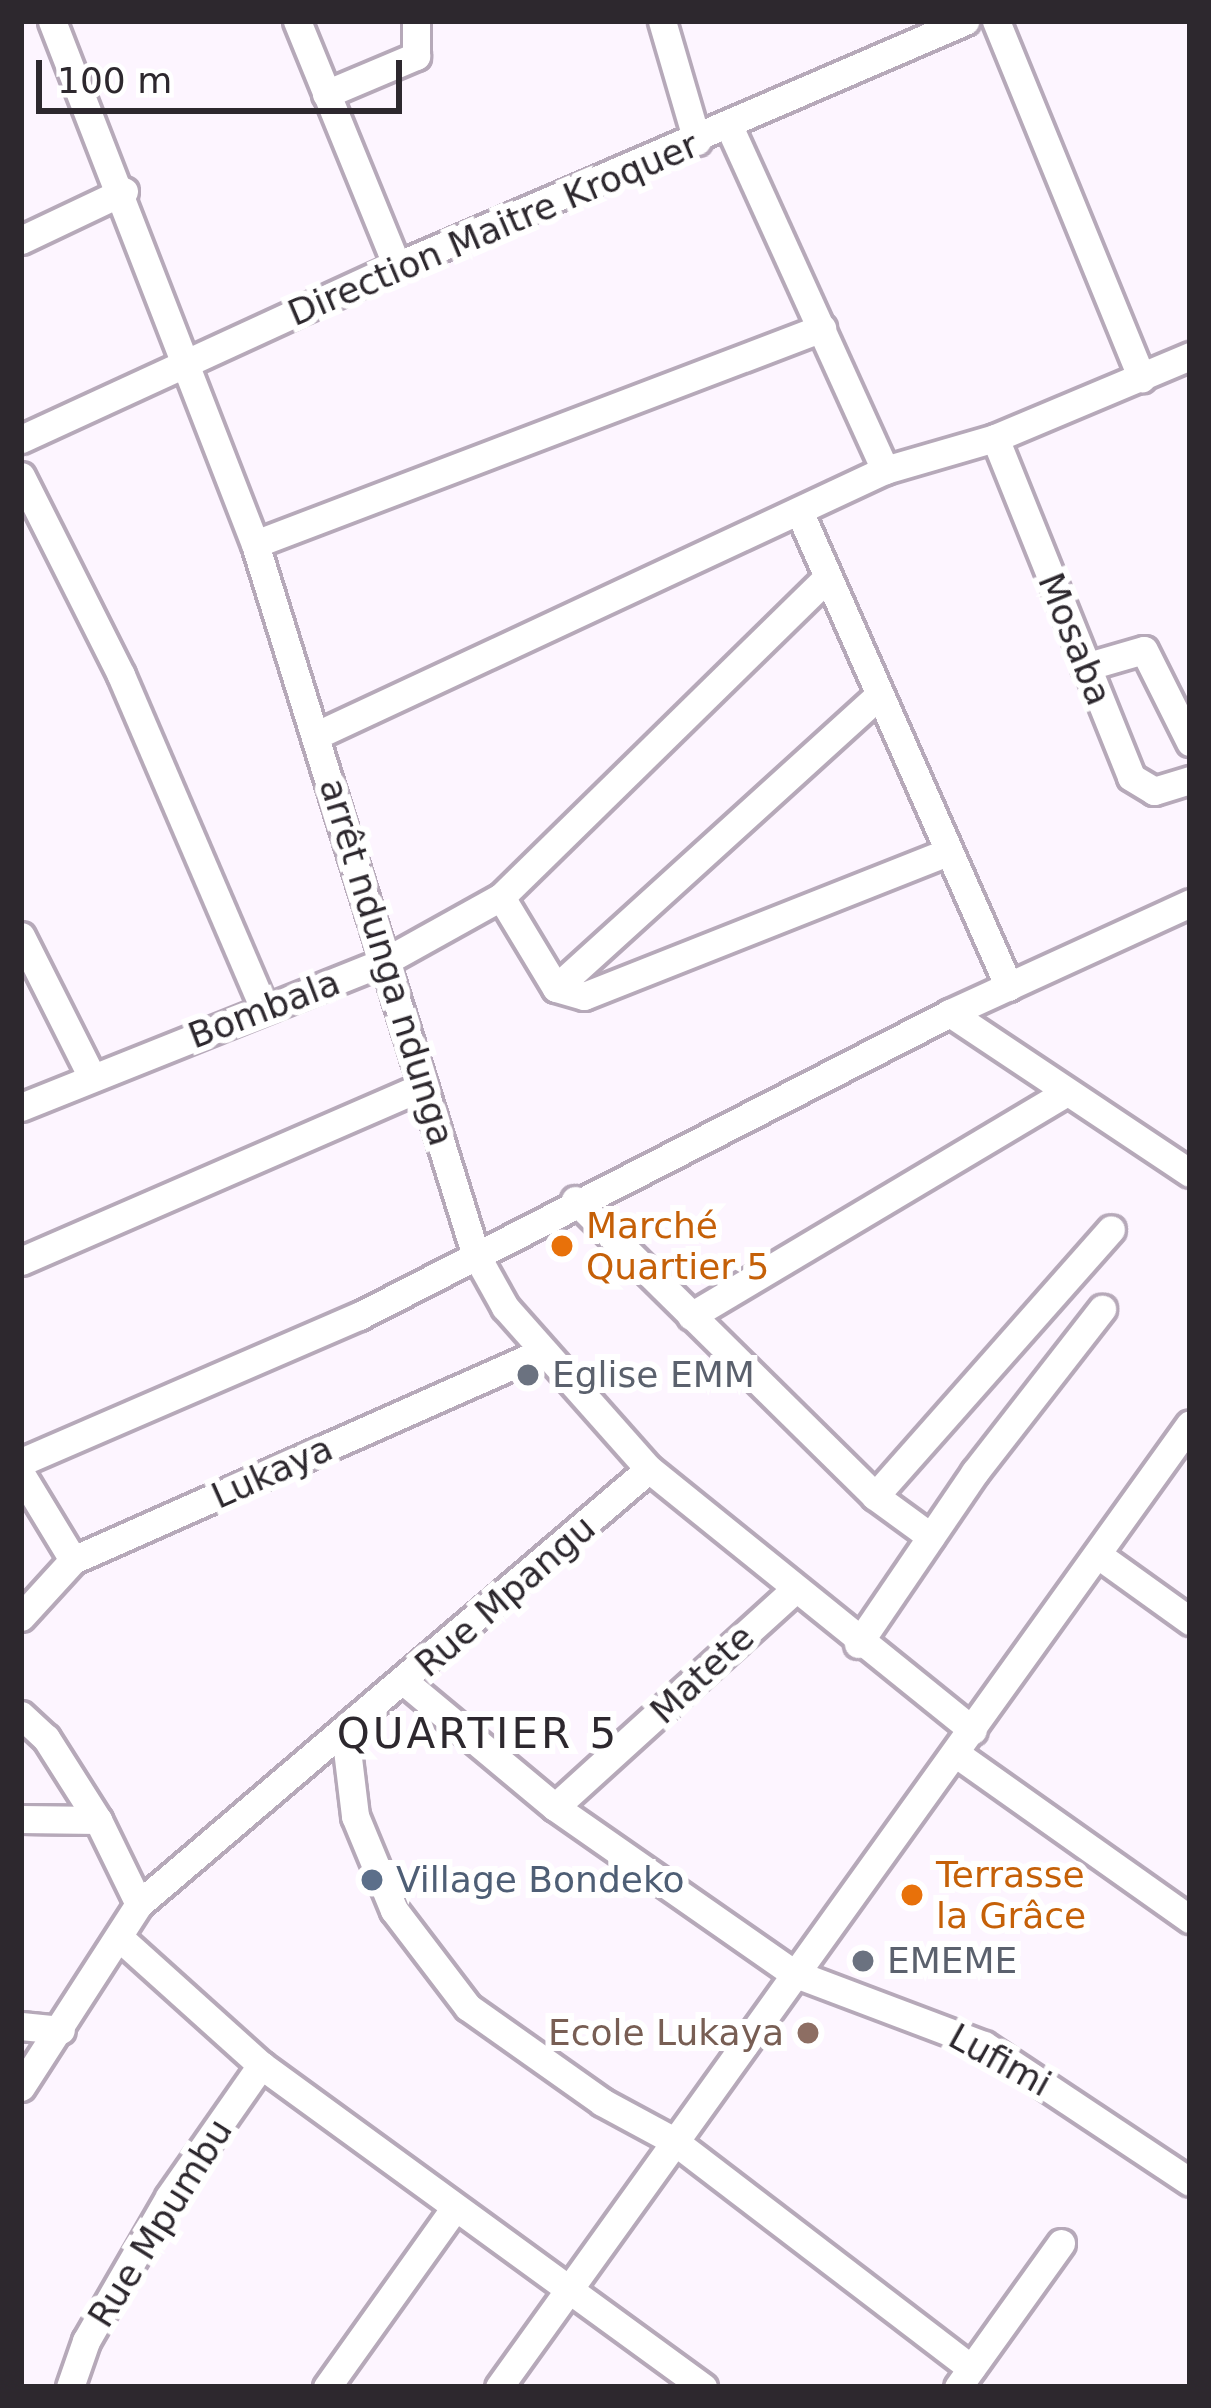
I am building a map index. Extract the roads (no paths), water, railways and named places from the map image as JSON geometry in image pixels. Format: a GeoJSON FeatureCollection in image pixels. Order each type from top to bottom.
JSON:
{"type":"FeatureCollection","features":[{"type":"Feature","properties":{"kind":"street","name":"arrêt ndunga ndunga"},"geometry":{"type":"LineString","coordinates":[[52,21],[124,191],[255,544],[319,734],[384,962],[476,1253],[542,1352],[649,1468],[858,1644],[973,1730]]}},
{"type":"Feature","properties":{"kind":"street"},"geometry":{"type":"LineString","coordinates":[[297,21],[398,266]]}},
{"type":"Feature","properties":{"kind":"street"},"geometry":{"type":"LineString","coordinates":[[326,94],[416,56],[416,21]]}},
{"type":"Feature","properties":{"kind":"street"},"geometry":{"type":"LineString","coordinates":[[662,21],[697,141]]}},
{"type":"Feature","properties":{"kind":"street","name":"Direction Maitre Kroquer"},"geometry":{"type":"LineString","coordinates":[[21,439],[398,266],[697,141],[920,31],[965,21]]}},
{"type":"Feature","properties":{"kind":"street"},"geometry":{"type":"LineString","coordinates":[[996,21],[1142,378]]}},
{"type":"Feature","properties":{"kind":"street"},"geometry":{"type":"LineString","coordinates":[[729,126],[885,470]]}},
{"type":"Feature","properties":{"kind":"street"},"geometry":{"type":"LineString","coordinates":[[21,240],[124,191]]}},
{"type":"Feature","properties":{"kind":"street"},"geometry":{"type":"LineString","coordinates":[[255,544],[822,328]]}},
{"type":"Feature","properties":{"kind":"street"},"geometry":{"type":"LineString","coordinates":[[319,734],[885,470],[995,438],[1190,356]]}},
{"type":"Feature","properties":{"kind":"street","name":"Mosaba"},"geometry":{"type":"LineString","coordinates":[[995,438],[1085,667],[1138,784],[1154,791],[1190,780]]}},
{"type":"Feature","properties":{"kind":"street"},"geometry":{"type":"LineString","coordinates":[[21,476],[121,675],[263,1008]]}},
{"type":"Feature","properties":{"kind":"street"},"geometry":{"type":"LineString","coordinates":[[800,512],[876,698],[1009,988]]}},
{"type":"Feature","properties":{"kind":"street","name":"Bombala"},"geometry":{"type":"LineString","coordinates":[[21,1107],[384,962],[501,898],[827,578]]}},
{"type":"Feature","properties":{"kind":"street"},"geometry":{"type":"LineString","coordinates":[[1085,667],[1144,650],[1190,742]]}},
{"type":"Feature","properties":{"kind":"street"},"geometry":{"type":"LineString","coordinates":[[556,988],[876,698]]}},
{"type":"Feature","properties":{"kind":"street"},"geometry":{"type":"LineString","coordinates":[[556,988],[597,994],[947,852]]}},
{"type":"Feature","properties":{"kind":"street"},"geometry":{"type":"LineString","coordinates":[[501,898],[556,988]]}},
{"type":"Feature","properties":{"kind":"street"},"geometry":{"type":"LineString","coordinates":[[21,1462],[359,1316],[575,1200],[950,1013],[1190,903]]}},
{"type":"Feature","properties":{"kind":"street"},"geometry":{"type":"LineString","coordinates":[[21,936],[92,1077]]}},
{"type":"Feature","properties":{"kind":"street"},"geometry":{"type":"LineString","coordinates":[[950,1013],[1190,1173]]}},
{"type":"Feature","properties":{"kind":"street"},"geometry":{"type":"LineString","coordinates":[[21,1261],[423,1086]]}},
{"type":"Feature","properties":{"kind":"street"},"geometry":{"type":"LineString","coordinates":[[691,1316],[1065,1093]]}},
{"type":"Feature","properties":{"kind":"street"},"geometry":{"type":"LineString","coordinates":[[575,1200],[875,1496],[931,1537]]}},
{"type":"Feature","properties":{"kind":"street"},"geometry":{"type":"LineString","coordinates":[[875,1496],[1111,1229]]}},
{"type":"Feature","properties":{"kind":"street"},"geometry":{"type":"LineString","coordinates":[[858,1644],[931,1537],[1102,1309]]}},
{"type":"Feature","properties":{"kind":"street","name":"Lukaya"},"geometry":{"type":"LineString","coordinates":[[21,1617],[74,1560],[542,1352]]}},
{"type":"Feature","properties":{"kind":"street"},"geometry":{"type":"LineString","coordinates":[[500,2387],[793,1973],[1101,1557],[1190,1424]]}},
{"type":"Feature","properties":{"kind":"street","name":"Rue Mpangu"},"geometry":{"type":"LineString","coordinates":[[21,2087],[121,1939],[139,1904],[406,1683],[649,1468]]}},
{"type":"Feature","properties":{"kind":"street"},"geometry":{"type":"LineString","coordinates":[[21,1474],[74,1560]]}},
{"type":"Feature","properties":{"kind":"street"},"geometry":{"type":"LineString","coordinates":[[1101,1557],[1190,1621]]}},
{"type":"Feature","properties":{"kind":"street","name":"Matete"},"geometry":{"type":"LineString","coordinates":[[555,1807],[794,1589]]}},
{"type":"Feature","properties":{"kind":"street","name":"Lufimi"},"geometry":{"type":"LineString","coordinates":[[406,1683],[555,1807],[793,1973],[984,2045],[1190,2182]]}},
{"type":"Feature","properties":{"kind":"street"},"geometry":{"type":"LineString","coordinates":[[21,1715],[46,1738],[98,1820],[139,1904]]}},
{"type":"Feature","properties":{"kind":"street"},"geometry":{"type":"LineString","coordinates":[[345,1733],[355,1816],[394,1910],[467,2007],[602,2102],[674,2140],[965,2378],[1061,2243]]}},
{"type":"Feature","properties":{"kind":"street"},"geometry":{"type":"LineString","coordinates":[[958,1755],[1190,1919]]}},
{"type":"Feature","properties":{"kind":"street"},"geometry":{"type":"LineString","coordinates":[[21,1819],[98,1820]]}},
{"type":"Feature","properties":{"kind":"street"},"geometry":{"type":"LineString","coordinates":[[121,1939],[261,2065],[566,2293],[703,2387]]}},
{"type":"Feature","properties":{"kind":"street"},"geometry":{"type":"LineString","coordinates":[[21,2026],[61,2030]]}},
{"type":"Feature","properties":{"kind":"street","name":"Rue Mpumbu"},"geometry":{"type":"LineString","coordinates":[[70,2387],[86,2341],[169,2197],[261,2065]]}},
{"type":"Feature","properties":{"kind":"street"},"geometry":{"type":"LineString","coordinates":[[327,2387],[454,2209]]}},
{"type":"Feature","properties":{"kind":"place","name":"Marché Quartier 5"},"geometry":{"type":"Point","coordinates":[562,1246]}},
{"type":"Feature","properties":{"kind":"place","name":"Eglise EMM"},"geometry":{"type":"Point","coordinates":[528,1375]}},
{"type":"Feature","properties":{"kind":"place","name":"Village Bondeko"},"geometry":{"type":"Point","coordinates":[372,1880]}},
{"type":"Feature","properties":{"kind":"place","name":"Terrasse la Grâce"},"geometry":{"type":"Point","coordinates":[912,1895]}},
{"type":"Feature","properties":{"kind":"place","name":"EMEME"},"geometry":{"type":"Point","coordinates":[863,1961]}},
{"type":"Feature","properties":{"kind":"place","name":"Ecole Lukaya"},"geometry":{"type":"Point","coordinates":[808,2033]}},
{"type":"Feature","properties":{"kind":"district","name":"QUARTIER 5"},"geometry":{"type":"Point","coordinates":[478,1734]}}]}
